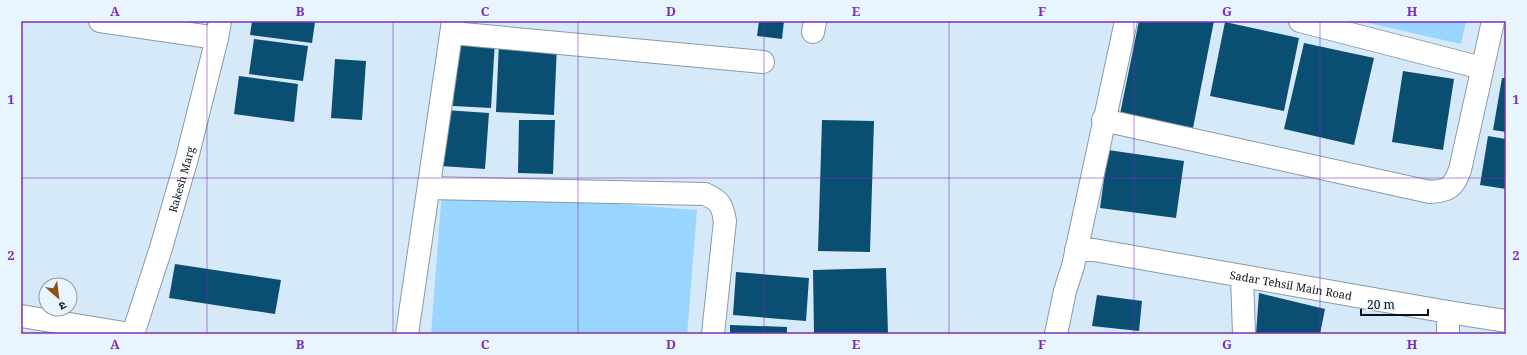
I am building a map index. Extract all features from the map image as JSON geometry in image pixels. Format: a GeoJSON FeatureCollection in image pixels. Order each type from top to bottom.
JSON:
{"type":"FeatureCollection","features":[{"type":"Feature","properties":{"kind":"street"},"geometry":{"type":"LineString","coordinates":[[100,21],[219,30]]}},
{"type":"Feature","properties":{"kind":"street"},"geometry":{"type":"LineString","coordinates":[[1056,334],[1126,21]]}},
{"type":"Feature","properties":{"kind":"street"},"geometry":{"type":"LineString","coordinates":[[1300,21],[1482,68]]}},
{"type":"Feature","properties":{"kind":"street"},"geometry":{"type":"LineString","coordinates":[[1103,120],[1430,192],[1446,190],[1455,183],[1460,170],[1493,21]]}},
{"type":"Feature","properties":{"kind":"street"},"geometry":{"type":"LineString","coordinates":[[406,334],[453,27],[763,62]]}},
{"type":"Feature","properties":{"kind":"street","name":"Rakesh Marg"},"geometry":{"type":"LineString","coordinates":[[131,334],[161,248],[187,158],[219,30]]}},
{"type":"Feature","properties":{"kind":"street"},"geometry":{"type":"LineString","coordinates":[[429,188],[705,194],[718,200],[723,209],[725,221],[713,334]]}},
{"type":"Feature","properties":{"kind":"street","name":"Sadar Tehsil Main Road"},"geometry":{"type":"LineString","coordinates":[[1076,250],[1094,250],[1506,321]]}},
{"type":"Feature","properties":{"kind":"street"},"geometry":{"type":"LineString","coordinates":[[1242,276],[1244,334]]}},
{"type":"Feature","properties":{"kind":"street"},"geometry":{"type":"LineString","coordinates":[[1448,312],[1448,334]]}},
{"type":"Feature","properties":{"kind":"street"},"geometry":{"type":"LineString","coordinates":[[21,316],[131,334]]}},
{"type":"Feature","properties":{"kind":"shaded area"},"geometry":{"type":"Polygon","coordinates":[[[1360,21],[1466,21],[1461,44],[1360,21]]]}},
{"type":"Feature","properties":{"kind":"shaded area"},"geometry":{"type":"Polygon","coordinates":[[[442,191],[697,210],[687,334],[431,334],[442,191]]]}},
{"type":"Feature","properties":{"kind":"building"},"geometry":{"type":"Polygon","coordinates":[[[252,21],[315,22],[312,43],[250,35],[252,21]]]}},
{"type":"Feature","properties":{"kind":"building"},"geometry":{"type":"Polygon","coordinates":[[[759,21],[784,21],[782,39],[757,36],[759,21]]]}},
{"type":"Feature","properties":{"kind":"building"},"geometry":{"type":"Polygon","coordinates":[[[1139,21],[1214,21],[1193,128],[1120,114],[1139,21]]]}},
{"type":"Feature","properties":{"kind":"building"},"geometry":{"type":"Polygon","coordinates":[[[1225,22],[1299,38],[1284,111],[1210,96],[1225,22]]]}},
{"type":"Feature","properties":{"kind":"building"},"geometry":{"type":"Polygon","coordinates":[[[457,38],[495,40],[491,108],[453,106],[457,38]]]}},
{"type":"Feature","properties":{"kind":"building"},"geometry":{"type":"Polygon","coordinates":[[[254,39],[308,46],[303,81],[249,74],[254,39]]]}},
{"type":"Feature","properties":{"kind":"building"},"geometry":{"type":"Polygon","coordinates":[[[499,42],[557,44],[554,115],[496,112],[499,42]]]}},
{"type":"Feature","properties":{"kind":"building"},"geometry":{"type":"Polygon","coordinates":[[[1304,43],[1374,58],[1354,145],[1284,129],[1304,43]]]}},
{"type":"Feature","properties":{"kind":"building"},"geometry":{"type":"Polygon","coordinates":[[[335,59],[366,61],[362,120],[331,118],[335,59]]]}},
{"type":"Feature","properties":{"kind":"building"},"geometry":{"type":"Polygon","coordinates":[[[1403,71],[1454,79],[1443,150],[1392,142],[1403,71]]]}},
{"type":"Feature","properties":{"kind":"building"},"geometry":{"type":"Polygon","coordinates":[[[239,76],[298,84],[294,122],[234,114],[239,76]]]}},
{"type":"Feature","properties":{"kind":"building"},"geometry":{"type":"Polygon","coordinates":[[[1502,78],[1506,78],[1506,132],[1493,130],[1502,78]]]}},
{"type":"Feature","properties":{"kind":"building"},"geometry":{"type":"Polygon","coordinates":[[[445,110],[489,113],[485,169],[441,166],[445,110]]]}},
{"type":"Feature","properties":{"kind":"building"},"geometry":{"type":"Polygon","coordinates":[[[519,120],[555,120],[553,174],[518,173],[519,120]]]}},
{"type":"Feature","properties":{"kind":"building"},"geometry":{"type":"Polygon","coordinates":[[[822,120],[874,121],[870,252],[818,251],[822,120]]]}},
{"type":"Feature","properties":{"kind":"building"},"geometry":{"type":"Polygon","coordinates":[[[1488,136],[1506,139],[1506,189],[1480,185],[1488,136]]]}},
{"type":"Feature","properties":{"kind":"building"},"geometry":{"type":"Polygon","coordinates":[[[1108,150],[1184,161],[1176,218],[1100,208],[1108,150]]]}},
{"type":"Feature","properties":{"kind":"building"},"geometry":{"type":"Polygon","coordinates":[[[175,264],[281,280],[275,314],[169,298],[175,264]]]}},
{"type":"Feature","properties":{"kind":"building"},"geometry":{"type":"Polygon","coordinates":[[[886,268],[888,334],[814,334],[813,270],[886,268]]]}},
{"type":"Feature","properties":{"kind":"building"},"geometry":{"type":"Polygon","coordinates":[[[736,272],[809,278],[806,321],[733,315],[736,272]]]}},
{"type":"Feature","properties":{"kind":"building"},"geometry":{"type":"Polygon","coordinates":[[[1259,293],[1325,309],[1320,334],[1256,334],[1259,293]]]}},
{"type":"Feature","properties":{"kind":"building"},"geometry":{"type":"Polygon","coordinates":[[[1097,295],[1142,301],[1139,331],[1092,326],[1097,295]]]}},
{"type":"Feature","properties":{"kind":"building"},"geometry":{"type":"Polygon","coordinates":[[[730,325],[787,327],[787,334],[730,334],[730,325]]]}}]}
